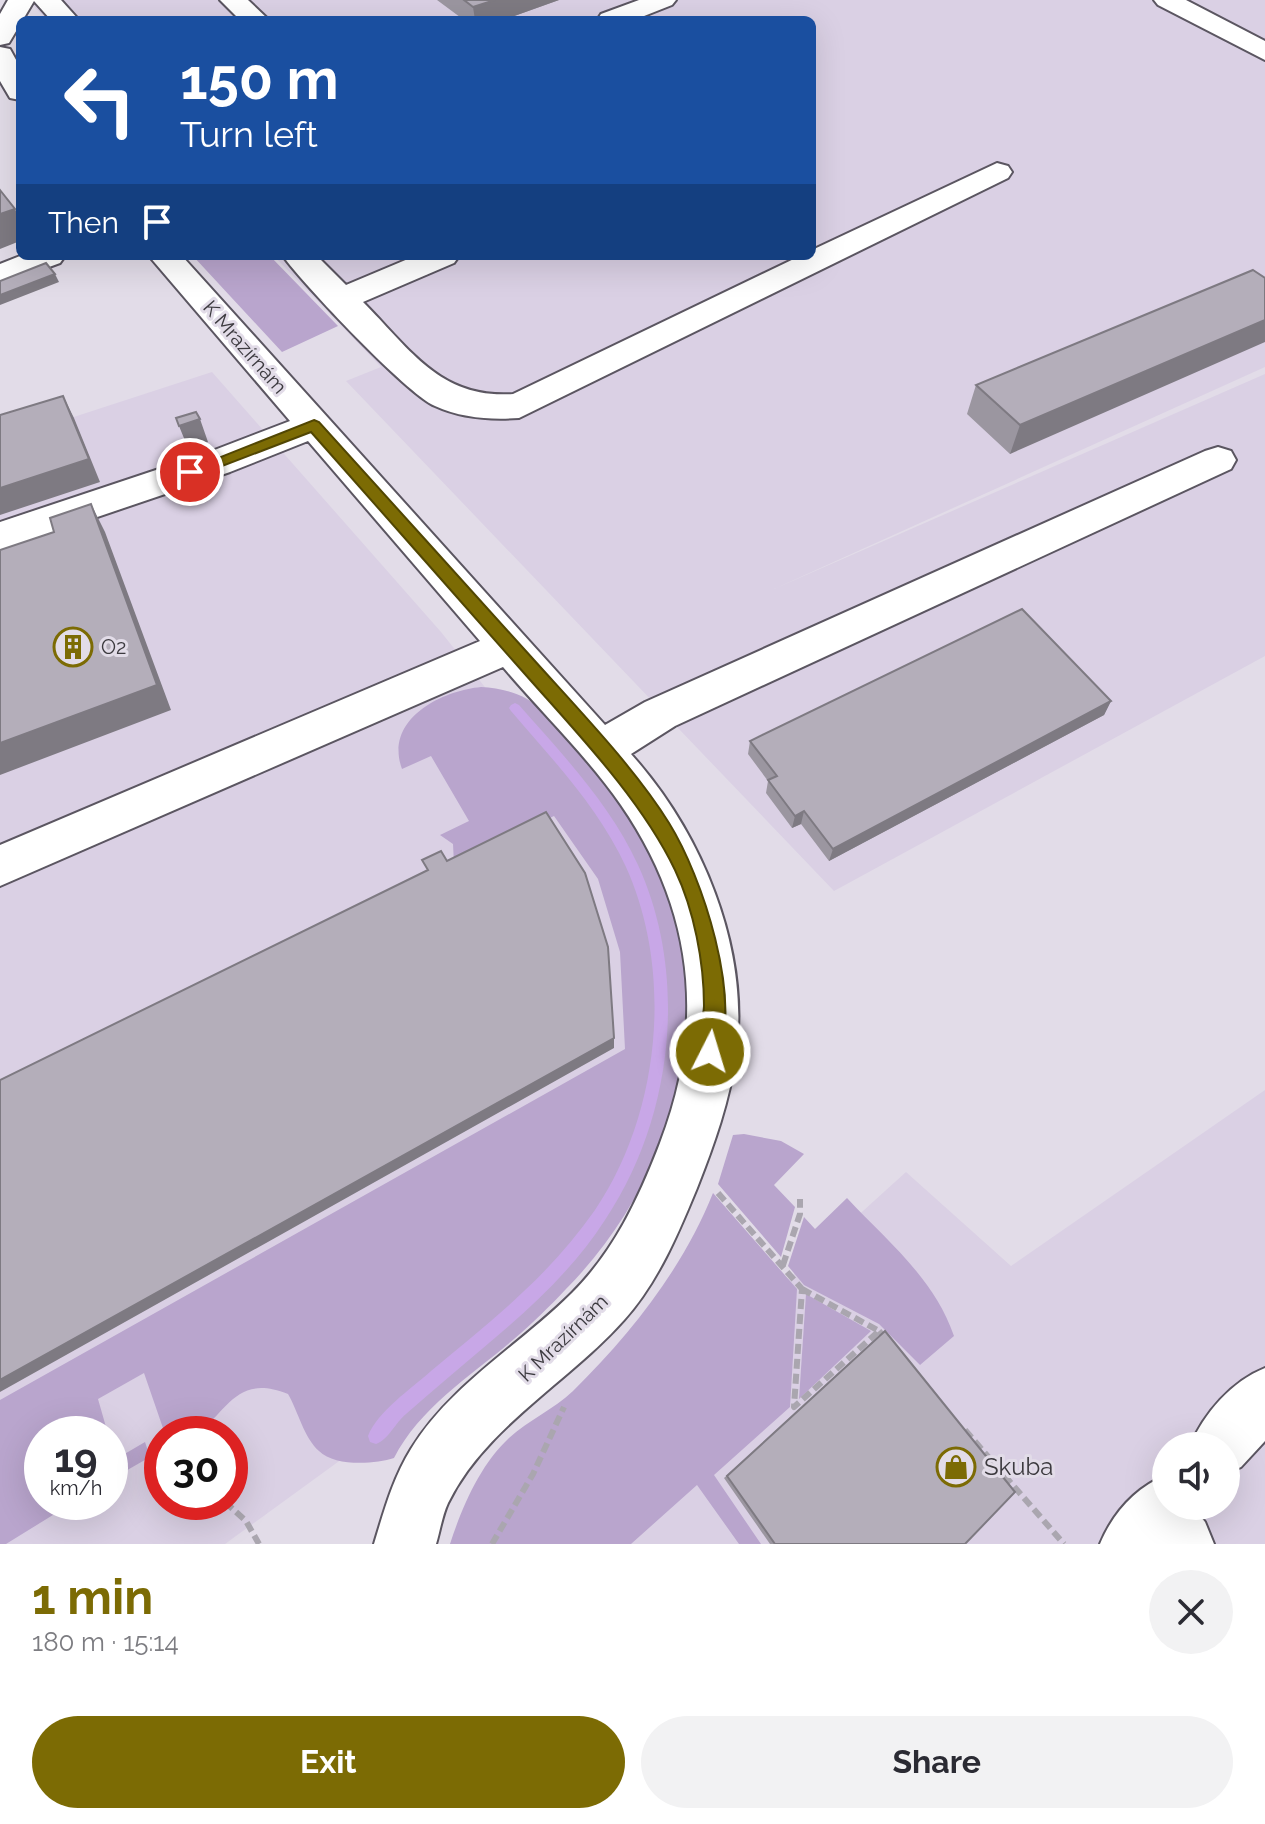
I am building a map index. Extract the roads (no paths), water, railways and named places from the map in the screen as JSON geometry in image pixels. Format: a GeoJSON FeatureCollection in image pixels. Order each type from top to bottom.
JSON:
{"type":"FeatureCollection","features":[{"type":"Feature","properties":{"kind":"street"},"geometry":{"type":"LineString","coordinates":[[0,37],[21,0]]}},
{"type":"Feature","properties":{"kind":"street"},"geometry":{"type":"LineString","coordinates":[[46,0],[62,16]]}},
{"type":"Feature","properties":{"kind":"street"},"geometry":{"type":"LineString","coordinates":[[233,0],[251,16]]}},
{"type":"Feature","properties":{"kind":"street"},"geometry":{"type":"LineString","coordinates":[[621,16],[663,0]]}},
{"type":"Feature","properties":{"kind":"street"},"geometry":{"type":"LineString","coordinates":[[1167,0],[1265,52]]}},
{"type":"Feature","properties":{"kind":"street"},"geometry":{"type":"LineString","coordinates":[[0,55],[16,85]]}},
{"type":"Feature","properties":{"kind":"street"},"geometry":{"type":"LineString","coordinates":[[303,260],[421,381],[447,398],[487,408],[519,406],[997,172]]}},
{"type":"Feature","properties":{"kind":"street"},"geometry":{"type":"LineString","coordinates":[[0,275],[39,260]]}},
{"type":"Feature","properties":{"kind":"street","name":"K Mrazírnám"},"geometry":{"type":"LineString","coordinates":[[169,260],[602,749],[661,827],[685,871],[711,967],[714,1006],[704,1093],[667,1197],[634,1259],[593,1312],[441,1457],[421,1491],[405,1544]]}},
{"type":"Feature","properties":{"kind":"street"},"geometry":{"type":"LineString","coordinates":[[341,299],[434,260]]}},
{"type":"Feature","properties":{"kind":"street"},"geometry":{"type":"LineString","coordinates":[[0,536],[217,463],[314,425]]}},
{"type":"Feature","properties":{"kind":"street"},"geometry":{"type":"LineString","coordinates":[[602,749],[660,714],[1218,460]]}},
{"type":"Feature","properties":{"kind":"street"},"geometry":{"type":"LineString","coordinates":[[0,866],[430,683],[508,646]]}},
{"type":"Feature","properties":{"kind":"street"},"geometry":{"type":"LineString","coordinates":[[1233,1432],[1265,1397]]}},
{"type":"Feature","properties":{"kind":"waterway"},"geometry":{"type":"LineString","coordinates":[[376,1436],[396,1412],[509,1316],[571,1254],[601,1213],[626,1168],[644,1119],[656,1069],[662,1017],[660,966],[650,916],[633,868],[595,804],[515,708]]}},
{"type":"Feature","properties":{"kind":"place","name":"O2"},"geometry":{"type":"Point","coordinates":[73,647]}},
{"type":"Feature","properties":{"kind":"place","name":"Skuba"},"geometry":{"type":"Point","coordinates":[956,1467]}}]}
